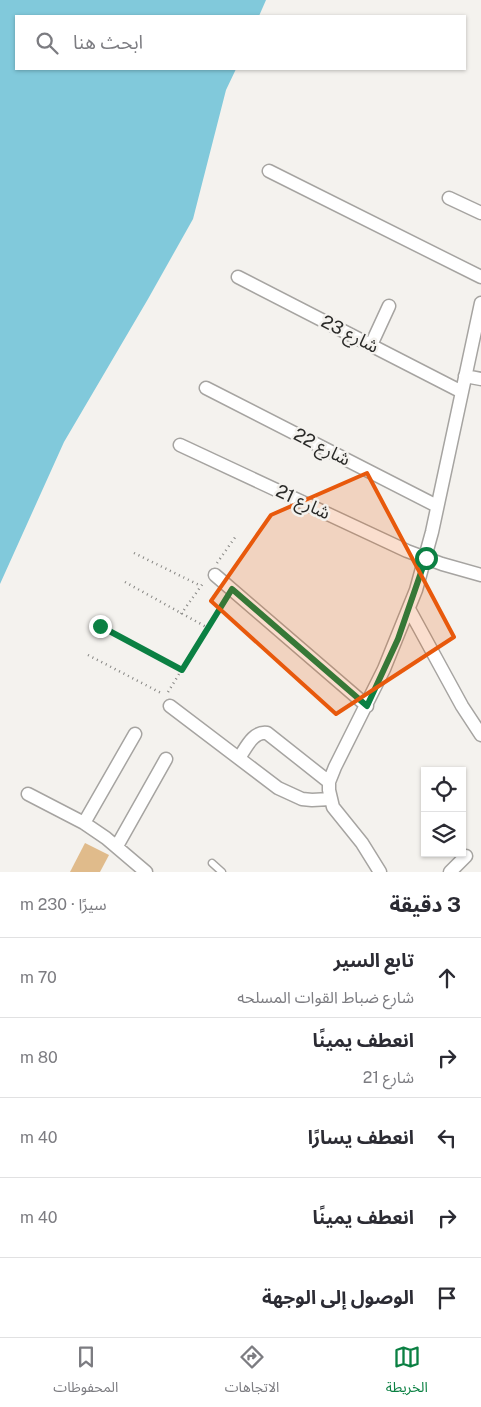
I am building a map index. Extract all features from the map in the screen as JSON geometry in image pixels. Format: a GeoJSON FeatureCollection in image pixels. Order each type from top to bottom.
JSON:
{"type":"FeatureCollection","features":[{"type":"Feature","properties":{"kind":"street"},"geometry":{"type":"LineString","coordinates":[[269,171],[481,277]]}},
{"type":"Feature","properties":{"kind":"street"},"geometry":{"type":"LineString","coordinates":[[449,198],[481,213]]}},
{"type":"Feature","properties":{"kind":"street","name":"شارع 23"},"geometry":{"type":"LineString","coordinates":[[238,277],[462,392]]}},
{"type":"Feature","properties":{"kind":"street"},"geometry":{"type":"LineString","coordinates":[[380,872],[362,843],[333,807],[330,800],[330,782],[335,767],[367,706],[394,647],[426,558],[481,302]]}},
{"type":"Feature","properties":{"kind":"street"},"geometry":{"type":"LineString","coordinates":[[371,345],[389,306]]}},
{"type":"Feature","properties":{"kind":"street"},"geometry":{"type":"LineString","coordinates":[[465,376],[481,379]]}},
{"type":"Feature","properties":{"kind":"street","name":"شارع 22"},"geometry":{"type":"LineString","coordinates":[[206,388],[437,506]]}},
{"type":"Feature","properties":{"kind":"street","name":"شارع 21"},"geometry":{"type":"LineString","coordinates":[[180,445],[389,543],[426,558],[481,575]]}},
{"type":"Feature","properties":{"kind":"street"},"geometry":{"type":"LineString","coordinates":[[215,575],[367,706]]}},
{"type":"Feature","properties":{"kind":"street"},"geometry":{"type":"LineString","coordinates":[[409,609],[462,706],[481,735]]}},
{"type":"Feature","properties":{"kind":"street"},"geometry":{"type":"LineString","coordinates":[[170,706],[278,788],[294,796],[312,800],[330,800]]}},
{"type":"Feature","properties":{"kind":"street"},"geometry":{"type":"LineString","coordinates":[[239,758],[255,735],[263,732],[267,733],[330,782]]}},
{"type":"Feature","properties":{"kind":"street"},"geometry":{"type":"LineString","coordinates":[[84,824],[135,734]]}},
{"type":"Feature","properties":{"kind":"street"},"geometry":{"type":"LineString","coordinates":[[117,846],[166,759]]}},
{"type":"Feature","properties":{"kind":"street"},"geometry":{"type":"LineString","coordinates":[[28,794],[84,824],[117,846],[146,872]]}},
{"type":"Feature","properties":{"kind":"street"},"geometry":{"type":"LineString","coordinates":[[450,872],[465,857]]}},
{"type":"Feature","properties":{"kind":"lane"},"geometry":{"type":"LineString","coordinates":[[212,863],[222,872]]}},
{"type":"Feature","properties":{"kind":"path"},"geometry":{"type":"LineString","coordinates":[[134,552],[201,586]]}},
{"type":"Feature","properties":{"kind":"path"},"geometry":{"type":"LineString","coordinates":[[125,582],[208,628]]}},
{"type":"Feature","properties":{"kind":"path"},"geometry":{"type":"LineString","coordinates":[[88,655],[167,695],[232,589]]}},
{"type":"Feature","properties":{"kind":"path"},"geometry":{"type":"LineString","coordinates":[[100,626],[182,670]]}},
{"type":"Feature","properties":{"kind":"highlighted area"},"geometry":{"type":"Polygon","coordinates":[[[367,473],[454,637],[336,714],[211,601],[271,515],[367,473]]]}},
{"type":"Feature","properties":{"kind":"water"},"geometry":{"type":"Polygon","coordinates":[[[0,0],[266,0],[259,15],[15,15],[15,70],[236,70],[226,90],[193,219],[64,442],[0,584],[0,0]]]}},
{"type":"Feature","properties":{"kind":"building"},"geometry":{"type":"Polygon","coordinates":[[[85,843],[109,855],[100,872],[70,872],[85,843]]]}},
{"type":"Feature","properties":{"kind":"route"},"geometry":{"type":"LineString","coordinates":[[100,626],[182,670],[232,589],[367,706],[398,639],[426,558]]}}]}
